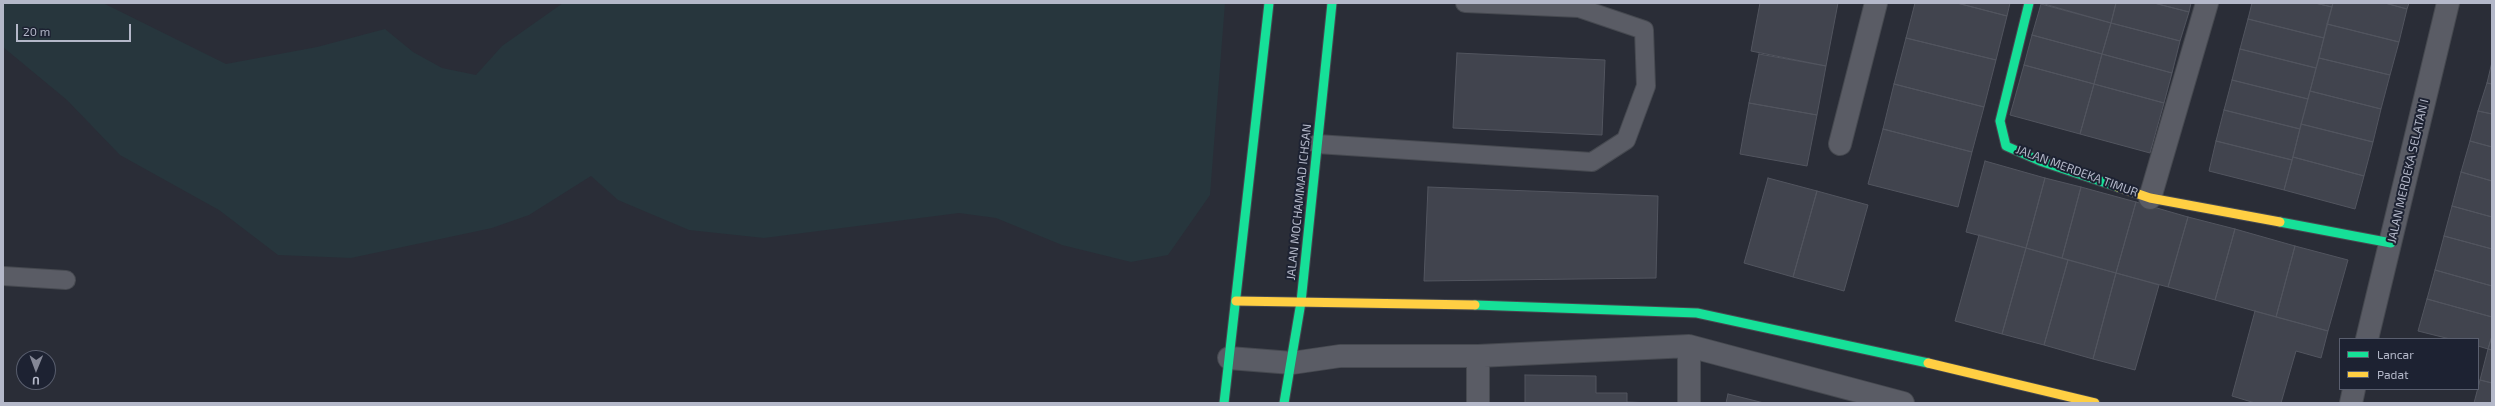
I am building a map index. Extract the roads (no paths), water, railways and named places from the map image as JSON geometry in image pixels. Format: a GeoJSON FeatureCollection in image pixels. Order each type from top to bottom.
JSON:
{"type":"FeatureCollection","features":[{"type":"Feature","properties":{"kind":"street"},"geometry":{"type":"LineString","coordinates":[[1224,403],[1269,3]]}},
{"type":"Feature","properties":{"kind":"street","name":"JALAN MOCHAMMAD ICHSAN"},"geometry":{"type":"LineString","coordinates":[[1284,403],[1292,363],[1301,302],[1332,3]]}},
{"type":"Feature","properties":{"kind":"street"},"geometry":{"type":"LineString","coordinates":[[1840,144],[1876,3]]}},
{"type":"Feature","properties":{"kind":"street","name":"JALAN MERDEKA TIMUR"},"geometry":{"type":"LineString","coordinates":[[2029,3],[2000,121],[2006,146],[2040,161],[2150,198],[2391,243]]}},
{"type":"Feature","properties":{"kind":"street","name":"JALAN MERDEKA TIMUR"},"geometry":{"type":"LineString","coordinates":[[2150,198],[2207,3]]}},
{"type":"Feature","properties":{"kind":"street","name":"JALAN MERDEKA SELATAN I"},"geometry":{"type":"LineString","coordinates":[[2367,338],[2448,3]]}},
{"type":"Feature","properties":{"kind":"street"},"geometry":{"type":"LineString","coordinates":[[1236,301],[1697,313],[1865,348],[2095,403]]}},
{"type":"Feature","properties":{"kind":"street"},"geometry":{"type":"LineString","coordinates":[[1229,358],[1292,363],[1340,356],[1478,356],[1689,346],[1903,403]]}},
{"type":"Feature","properties":{"kind":"street"},"geometry":{"type":"LineString","coordinates":[[1689,346],[1689,403]]}},
{"type":"Feature","properties":{"kind":"street"},"geometry":{"type":"LineString","coordinates":[[1478,356],[1478,403]]}},
{"type":"Feature","properties":{"kind":"street"},"geometry":{"type":"LineString","coordinates":[[2351,403],[2354,390]]}},
{"type":"Feature","properties":{"kind":"lane"},"geometry":{"type":"LineString","coordinates":[[1317,144],[1592,162],[1626,140],[1646,86],[1644,30],[1579,8],[1465,3]]}},
{"type":"Feature","properties":{"kind":"lane"},"geometry":{"type":"LineString","coordinates":[[3,276],[66,280]]}}]}
